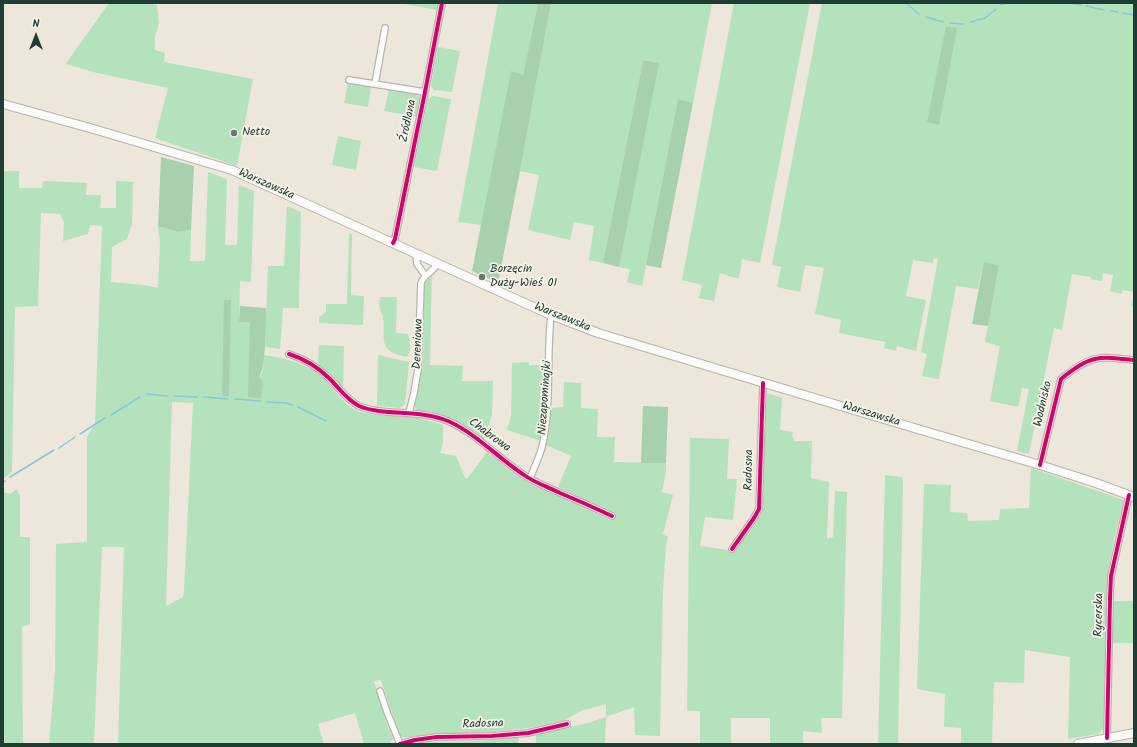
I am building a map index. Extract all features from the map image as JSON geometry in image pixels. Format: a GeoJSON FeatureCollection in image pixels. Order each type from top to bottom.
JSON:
{"type":"FeatureCollection","features":[{"type":"Feature","properties":{"kind":"main road","name":"Warszawska"},"geometry":{"type":"LineString","coordinates":[[3,104],[232,170],[551,315],[598,333],[1040,465],[1132,496]]}},
{"type":"Feature","properties":{"kind":"main road"},"geometry":{"type":"LineString","coordinates":[[1078,744],[1134,733]]}},
{"type":"Feature","properties":{"kind":"street","name":"Źródlana"},"geometry":{"type":"LineString","coordinates":[[392,243],[394,240],[425,92],[442,3]]}},
{"type":"Feature","properties":{"kind":"street"},"geometry":{"type":"LineString","coordinates":[[375,84],[385,28]]}},
{"type":"Feature","properties":{"kind":"street"},"geometry":{"type":"LineString","coordinates":[[349,80],[425,92]]}},
{"type":"Feature","properties":{"kind":"street"},"geometry":{"type":"LineString","coordinates":[[416,254],[417,264],[425,275],[434,269],[437,263]]}},
{"type":"Feature","properties":{"kind":"street","name":"Dereniowa"},"geometry":{"type":"LineString","coordinates":[[409,413],[418,369],[421,283],[425,275]]}},
{"type":"Feature","properties":{"kind":"street","name":"Niezapominajki"},"geometry":{"type":"LineString","coordinates":[[530,478],[542,448],[545,427],[551,315]]}},
{"type":"Feature","properties":{"kind":"street","name":"Chabrowa"},"geometry":{"type":"LineString","coordinates":[[290,354],[310,363],[317,368],[352,402],[359,406],[388,412],[428,415],[446,420],[470,433],[525,476],[612,516]]}},
{"type":"Feature","properties":{"kind":"street","name":"Wodnisko"},"geometry":{"type":"LineString","coordinates":[[1040,465],[1061,379],[1080,364],[1094,358],[1100,357],[1134,360]]}},
{"type":"Feature","properties":{"kind":"street","name":"Radosna"},"geometry":{"type":"LineString","coordinates":[[732,549],[759,509],[763,383]]}},
{"type":"Feature","properties":{"kind":"street","name":"Rycerska"},"geometry":{"type":"LineString","coordinates":[[1107,738],[1111,576],[1132,496]]}},
{"type":"Feature","properties":{"kind":"street"},"geometry":{"type":"LineString","coordinates":[[380,691],[400,744]]}},
{"type":"Feature","properties":{"kind":"street","name":"Radosna"},"geometry":{"type":"LineString","coordinates":[[400,744],[437,737],[492,736],[528,733],[567,724]]}},
{"type":"Feature","properties":{"kind":"green space"},"geometry":{"type":"Polygon","coordinates":[[[109,3],[147,3],[157,5],[159,23],[155,37],[155,50],[165,53],[164,62],[253,79],[237,166],[155,138],[168,88],[97,73],[66,64],[109,3]]]}},
{"type":"Feature","properties":{"kind":"green space"},"geometry":{"type":"Polygon","coordinates":[[[405,3],[439,3],[437,10],[405,3]]]}},
{"type":"Feature","properties":{"kind":"green space"},"geometry":{"type":"Polygon","coordinates":[[[498,3],[538,3],[523,75],[511,72],[482,225],[458,222],[498,3]]]}},
{"type":"Feature","properties":{"kind":"green space"},"geometry":{"type":"Polygon","coordinates":[[[538,3],[551,3],[498,283],[472,271],[511,71],[523,75],[538,3]]]}},
{"type":"Feature","properties":{"kind":"green space"},"geometry":{"type":"Polygon","coordinates":[[[551,3],[712,3],[693,103],[678,99],[642,286],[627,282],[630,269],[619,267],[658,63],[643,60],[603,263],[589,260],[594,226],[574,222],[570,240],[528,230],[539,175],[520,171],[551,3]]]}},
{"type":"Feature","properties":{"kind":"green space"},"geometry":{"type":"Polygon","coordinates":[[[734,3],[810,3],[760,263],[742,259],[739,279],[720,273],[714,301],[699,298],[702,285],[682,280],[734,3]]]}},
{"type":"Feature","properties":{"kind":"green space"},"geometry":{"type":"Polygon","coordinates":[[[822,3],[1134,3],[1134,292],[1123,290],[1121,294],[1110,291],[1113,275],[1103,273],[1102,281],[1090,279],[1091,277],[1072,274],[1062,330],[1054,328],[1029,454],[1017,451],[1029,389],[1022,388],[1018,407],[990,401],[1000,346],[985,342],[999,265],[984,262],[978,289],[956,286],[939,379],[922,376],[927,354],[921,352],[938,259],[934,258],[933,263],[913,260],[906,296],[926,300],[916,351],[897,346],[896,351],[884,348],[885,342],[839,333],[841,320],[815,314],[824,268],[805,265],[800,292],[777,287],[781,267],[772,265],[822,3]]]}},
{"type":"Feature","properties":{"kind":"green space"},"geometry":{"type":"Polygon","coordinates":[[[946,26],[957,28],[939,125],[927,122],[946,26]]]}},
{"type":"Feature","properties":{"kind":"green space"},"geometry":{"type":"Polygon","coordinates":[[[438,47],[460,51],[452,92],[434,90],[431,85],[438,47]]]}},
{"type":"Feature","properties":{"kind":"green space"},"geometry":{"type":"Polygon","coordinates":[[[643,60],[659,63],[619,267],[603,263],[643,60]]]}},
{"type":"Feature","properties":{"kind":"green space"},"geometry":{"type":"Polygon","coordinates":[[[348,83],[371,87],[368,107],[344,103],[348,83]]]}},
{"type":"Feature","properties":{"kind":"green space"},"geometry":{"type":"Polygon","coordinates":[[[389,89],[417,94],[421,99],[417,117],[384,111],[389,89]]]}},
{"type":"Feature","properties":{"kind":"green space"},"geometry":{"type":"Polygon","coordinates":[[[433,96],[451,99],[437,171],[414,167],[428,99],[433,96]]]}},
{"type":"Feature","properties":{"kind":"green space"},"geometry":{"type":"Polygon","coordinates":[[[678,99],[693,103],[661,268],[646,265],[678,99]]]}},
{"type":"Feature","properties":{"kind":"green space"},"geometry":{"type":"Polygon","coordinates":[[[338,136],[361,141],[356,170],[332,165],[338,136]]]}},
{"type":"Feature","properties":{"kind":"green space"},"geometry":{"type":"Polygon","coordinates":[[[161,157],[194,166],[191,230],[178,232],[158,227],[161,157]]]}},
{"type":"Feature","properties":{"kind":"green space"},"geometry":{"type":"Polygon","coordinates":[[[3,171],[19,171],[19,188],[42,188],[43,181],[87,183],[86,195],[101,195],[100,208],[116,208],[116,181],[133,182],[132,224],[127,239],[112,247],[111,282],[144,285],[158,288],[160,242],[158,227],[178,232],[191,230],[190,261],[205,261],[208,172],[227,179],[225,245],[237,245],[239,185],[254,191],[251,282],[240,281],[239,322],[250,323],[259,377],[262,374],[264,355],[303,365],[310,368],[323,378],[342,399],[356,410],[376,415],[413,417],[443,425],[443,443],[440,453],[456,456],[465,478],[467,479],[487,452],[530,484],[558,495],[612,521],[613,513],[558,487],[571,456],[544,444],[549,408],[563,407],[564,382],[581,383],[581,408],[598,409],[597,437],[615,437],[614,462],[666,463],[666,472],[662,492],[673,495],[663,534],[668,537],[666,544],[663,591],[660,736],[635,735],[634,707],[606,717],[606,704],[581,711],[563,721],[535,727],[481,733],[433,734],[407,738],[400,736],[381,680],[374,681],[387,725],[393,738],[390,743],[386,744],[364,744],[355,713],[318,724],[324,744],[118,744],[124,547],[102,547],[94,744],[49,744],[55,671],[56,544],[87,542],[87,437],[95,424],[102,226],[90,225],[88,234],[63,241],[64,222],[60,214],[41,213],[38,306],[15,307],[12,472],[3,479],[3,171]],[[172,402],[166,606],[183,597],[184,591],[193,403],[172,402]]]}},
{"type":"Feature","properties":{"kind":"green space"},"geometry":{"type":"Polygon","coordinates":[[[287,206],[301,212],[299,308],[283,308],[280,349],[265,347],[268,266],[284,266],[287,206]]]}},
{"type":"Feature","properties":{"kind":"green space"},"geometry":{"type":"Polygon","coordinates":[[[349,233],[352,234],[351,295],[364,296],[363,325],[319,323],[319,317],[326,312],[326,304],[347,304],[349,233]]]}},
{"type":"Feature","properties":{"kind":"green space"},"geometry":{"type":"Polygon","coordinates":[[[984,262],[999,265],[988,326],[972,324],[984,262]]]}},
{"type":"Feature","properties":{"kind":"green space"},"geometry":{"type":"Polygon","coordinates":[[[432,271],[430,365],[463,366],[462,381],[493,381],[492,415],[484,440],[474,431],[459,423],[429,412],[418,411],[414,406],[423,365],[424,288],[432,271]]]}},
{"type":"Feature","properties":{"kind":"green space"},"geometry":{"type":"Polygon","coordinates":[[[1134,292],[1134,307],[1131,306],[1134,292]]]}},
{"type":"Feature","properties":{"kind":"green space"},"geometry":{"type":"Polygon","coordinates":[[[380,297],[397,297],[396,333],[408,334],[410,348],[407,357],[391,351],[384,343],[384,325],[383,316],[380,311],[380,297]]]}},
{"type":"Feature","properties":{"kind":"green space"},"geometry":{"type":"Polygon","coordinates":[[[224,300],[231,300],[229,396],[222,396],[224,300]]]}},
{"type":"Feature","properties":{"kind":"green space"},"geometry":{"type":"Polygon","coordinates":[[[240,306],[266,308],[266,333],[263,365],[259,377],[263,382],[261,398],[248,397],[250,323],[239,322],[240,306]]]}},
{"type":"Feature","properties":{"kind":"green space"},"geometry":{"type":"Polygon","coordinates":[[[319,345],[344,346],[343,388],[330,373],[320,366],[318,362],[319,345]]]}},
{"type":"Feature","properties":{"kind":"green space"},"geometry":{"type":"Polygon","coordinates":[[[378,355],[409,362],[405,404],[400,408],[377,406],[378,355]]]}},
{"type":"Feature","properties":{"kind":"green space"},"geometry":{"type":"Polygon","coordinates":[[[529,362],[529,365],[547,365],[544,419],[541,441],[507,430],[511,416],[512,363],[529,362]]]}},
{"type":"Feature","properties":{"kind":"green space"},"geometry":{"type":"Polygon","coordinates":[[[767,393],[782,398],[780,430],[793,432],[792,437],[794,438],[794,441],[812,441],[811,478],[829,482],[827,539],[833,537],[835,491],[847,492],[842,718],[821,718],[822,733],[803,731],[803,744],[770,744],[770,718],[731,718],[731,744],[700,744],[700,711],[687,711],[690,438],[729,439],[727,479],[737,479],[733,520],[705,517],[700,546],[734,551],[757,521],[761,511],[767,393]]]}},
{"type":"Feature","properties":{"kind":"green space"},"geometry":{"type":"Polygon","coordinates":[[[643,406],[668,407],[666,463],[641,463],[643,406]]]}},
{"type":"Feature","properties":{"kind":"green space"},"geometry":{"type":"Polygon","coordinates":[[[1031,468],[1124,500],[1108,571],[1104,728],[1098,734],[1068,739],[1070,657],[1025,650],[1024,683],[994,682],[992,744],[961,744],[961,728],[944,727],[945,694],[917,689],[924,484],[951,485],[950,512],[967,513],[968,521],[999,520],[1000,509],[1029,508],[1031,468]]]}},
{"type":"Feature","properties":{"kind":"green space"},"geometry":{"type":"Polygon","coordinates":[[[885,475],[902,477],[903,482],[898,744],[878,744],[885,475]]]}},
{"type":"Feature","properties":{"kind":"green space"},"geometry":{"type":"Polygon","coordinates":[[[17,489],[20,496],[20,537],[30,537],[30,624],[22,627],[23,744],[3,744],[3,492],[10,494],[17,489]]]}},
{"type":"Feature","properties":{"kind":"green space"},"geometry":{"type":"Polygon","coordinates":[[[1113,601],[1134,601],[1134,643],[1112,643],[1113,601]]]}},
{"type":"Feature","properties":{"kind":"green space"},"geometry":{"type":"Polygon","coordinates":[[[606,717],[605,744],[536,744],[536,734],[588,723],[606,717]]]}},
{"type":"Feature","properties":{"kind":"green space"},"geometry":{"type":"Polygon","coordinates":[[[519,737],[518,744],[418,744],[433,742],[484,741],[519,737]]]}},
{"type":"Feature","properties":{"kind":"waterway"},"geometry":{"type":"LineString","coordinates":[[906,3],[919,14]]}},
{"type":"Feature","properties":{"kind":"waterway"},"geometry":{"type":"LineString","coordinates":[[1001,5],[1005,3]]}},
{"type":"Feature","properties":{"kind":"waterway"},"geometry":{"type":"LineString","coordinates":[[1069,3],[1081,5]]}},
{"type":"Feature","properties":{"kind":"waterway"},"geometry":{"type":"LineString","coordinates":[[1086,6],[1104,10]]}},
{"type":"Feature","properties":{"kind":"waterway"},"geometry":{"type":"LineString","coordinates":[[971,22],[985,18],[996,9]]}},
{"type":"Feature","properties":{"kind":"waterway"},"geometry":{"type":"LineString","coordinates":[[1111,11],[1118,12]]}},
{"type":"Feature","properties":{"kind":"waterway"},"geometry":{"type":"LineString","coordinates":[[1123,13],[1134,15]]}},
{"type":"Feature","properties":{"kind":"waterway"},"geometry":{"type":"LineString","coordinates":[[926,17],[943,22]]}},
{"type":"Feature","properties":{"kind":"waterway"},"geometry":{"type":"LineString","coordinates":[[950,23],[963,24]]}},
{"type":"Feature","properties":{"kind":"waterway"},"geometry":{"type":"LineString","coordinates":[[147,394],[167,396]]}},
{"type":"Feature","properties":{"kind":"waterway"},"geometry":{"type":"LineString","coordinates":[[174,396],[197,397]]}},
{"type":"Feature","properties":{"kind":"waterway"},"geometry":{"type":"LineString","coordinates":[[111,415],[140,397]]}},
{"type":"Feature","properties":{"kind":"waterway"},"geometry":{"type":"LineString","coordinates":[[204,397],[228,399]]}},
{"type":"Feature","properties":{"kind":"waterway"},"geometry":{"type":"LineString","coordinates":[[235,399],[260,401]]}},
{"type":"Feature","properties":{"kind":"waterway"},"geometry":{"type":"LineString","coordinates":[[267,402],[286,403],[292,405]]}},
{"type":"Feature","properties":{"kind":"waterway"},"geometry":{"type":"LineString","coordinates":[[298,407],[326,421]]}},
{"type":"Feature","properties":{"kind":"waterway"},"geometry":{"type":"LineString","coordinates":[[80,434],[105,418]]}},
{"type":"Feature","properties":{"kind":"waterway"},"geometry":{"type":"LineString","coordinates":[[59,448],[75,437]]}},
{"type":"Feature","properties":{"kind":"waterway"},"geometry":{"type":"LineString","coordinates":[[10,477],[54,450]]}},
{"type":"Feature","properties":{"kind":"cycle path"},"geometry":{"type":"LineString","coordinates":[[393,243],[442,3]]}},
{"type":"Feature","properties":{"kind":"cycle path"},"geometry":{"type":"LineString","coordinates":[[289,354],[316,367],[347,397],[359,406],[366,409],[379,411],[431,416],[448,421],[459,426],[478,439],[528,478],[612,516]]}},
{"type":"Feature","properties":{"kind":"cycle path"},"geometry":{"type":"LineString","coordinates":[[1040,465],[1061,379],[1087,361],[1103,358],[1134,360]]}},
{"type":"Feature","properties":{"kind":"cycle path"},"geometry":{"type":"LineString","coordinates":[[732,549],[759,509],[763,383]]}},
{"type":"Feature","properties":{"kind":"cycle path"},"geometry":{"type":"LineString","coordinates":[[1107,738],[1111,576],[1129,495]]}},
{"type":"Feature","properties":{"kind":"cycle path"},"geometry":{"type":"LineString","coordinates":[[400,744],[437,737],[492,736],[528,733],[567,724]]}},
{"type":"Feature","properties":{"kind":"place","name":"Netto"},"geometry":{"type":"Point","coordinates":[234,133]}},
{"type":"Feature","properties":{"kind":"place","name":"Borzęcin Duży-Wieś 01"},"geometry":{"type":"Point","coordinates":[482,277]}}]}
